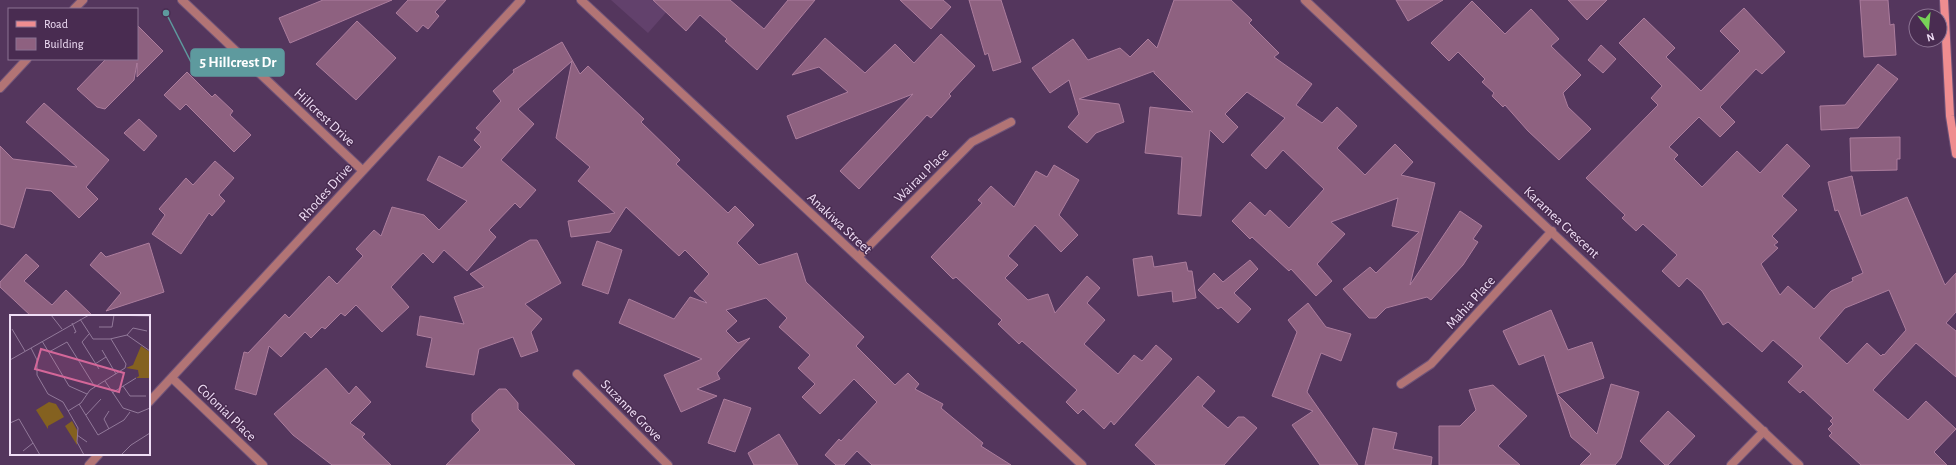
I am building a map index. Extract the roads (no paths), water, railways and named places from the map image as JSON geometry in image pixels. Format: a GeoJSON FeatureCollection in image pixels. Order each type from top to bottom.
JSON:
{"type":"FeatureCollection","features":[{"type":"Feature","properties":{"kind":"street"},"geometry":{"type":"LineString","coordinates":[[75,8],[83,0]]}},
{"type":"Feature","properties":{"kind":"street","name":"Hillcrest Drive"},"geometry":{"type":"LineString","coordinates":[[182,0],[362,170]]}},
{"type":"Feature","properties":{"kind":"street","name":"Rhodes Drive"},"geometry":{"type":"LineString","coordinates":[[150,401],[362,170],[521,0]]}},
{"type":"Feature","properties":{"kind":"street","name":"Anakiwa Street"},"geometry":{"type":"LineString","coordinates":[[581,0],[1082,465]]}},
{"type":"Feature","properties":{"kind":"street","name":"Karamea Crescent"},"geometry":{"type":"LineString","coordinates":[[1305,0],[1800,465]]}},
{"type":"Feature","properties":{"kind":"street"},"geometry":{"type":"LineString","coordinates":[[1944,0],[1950,116],[1956,154]]}},
{"type":"Feature","properties":{"kind":"street"},"geometry":{"type":"LineString","coordinates":[[0,88],[26,60]]}},
{"type":"Feature","properties":{"kind":"street","name":"Wairau Place"},"geometry":{"type":"LineString","coordinates":[[858,257],[972,142],[1011,122]]}},
{"type":"Feature","properties":{"kind":"street","name":"Mahia Place"},"geometry":{"type":"LineString","coordinates":[[1400,384],[1431,364],[1552,231]]}},
{"type":"Feature","properties":{"kind":"street","name":"Suzanne Grove"},"geometry":{"type":"LineString","coordinates":[[577,374],[668,465]]}},
{"type":"Feature","properties":{"kind":"street","name":"Colonial Place"},"geometry":{"type":"LineString","coordinates":[[172,378],[263,465]]}},
{"type":"Feature","properties":{"kind":"street"},"geometry":{"type":"LineString","coordinates":[[1731,465],[1764,431]]}},
{"type":"Feature","properties":{"kind":"street"},"geometry":{"type":"LineString","coordinates":[[89,465],[98,455]]}},
{"type":"Feature","properties":{"kind":"place","name":"5 Hillcrest Dr"},"geometry":{"type":"Point","coordinates":[166,13]}}]}
